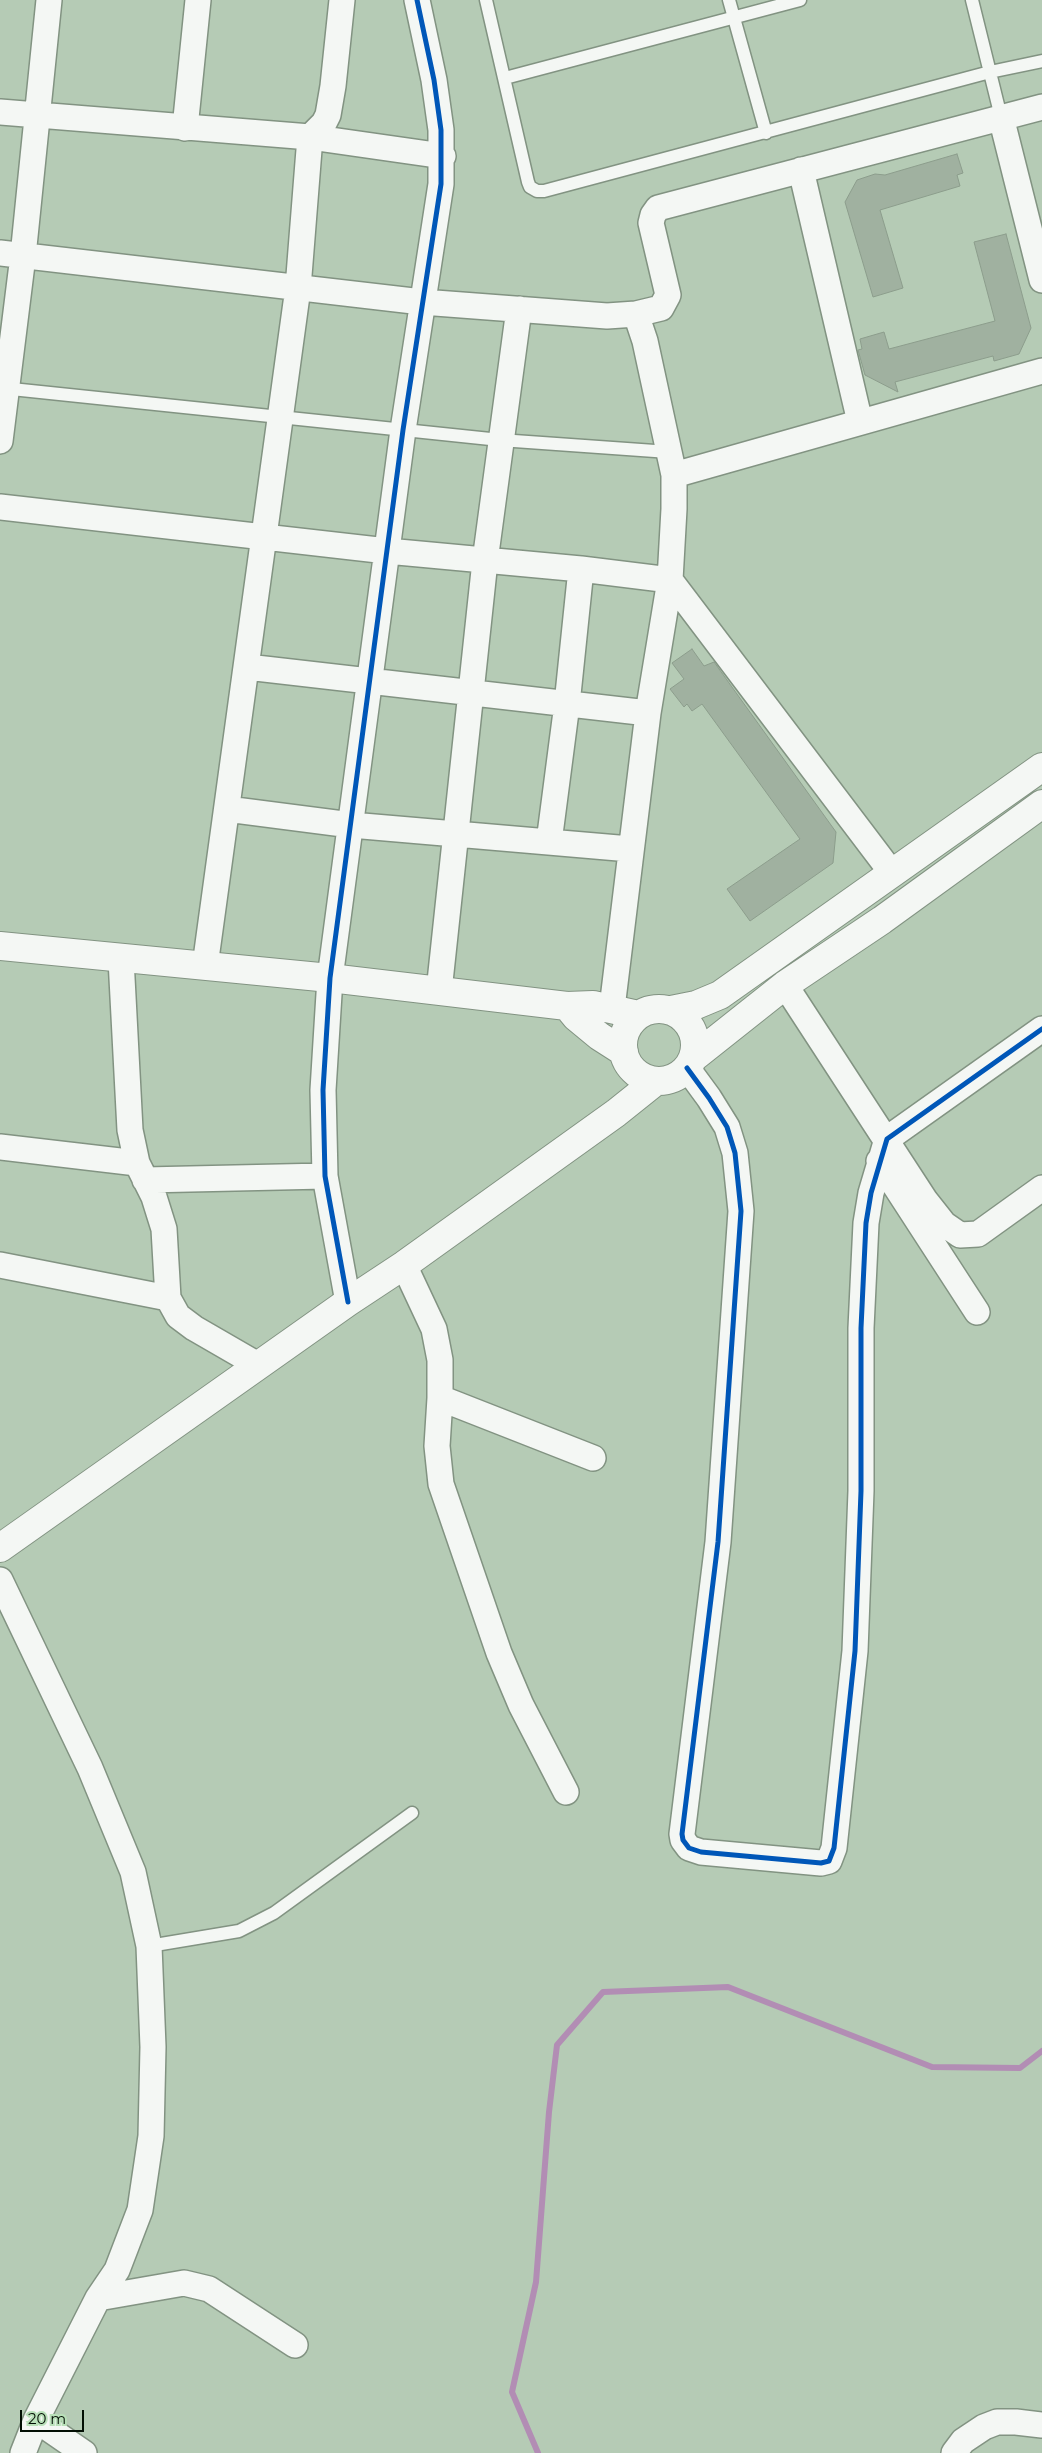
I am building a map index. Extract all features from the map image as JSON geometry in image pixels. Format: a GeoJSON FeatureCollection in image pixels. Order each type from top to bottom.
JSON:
{"type":"FeatureCollection","features":[{"type":"Feature","properties":{"kind":"main road"},"geometry":{"type":"LineString","coordinates":[[0,946],[330,978],[567,1006],[593,1005],[625,1012],[654,1009],[671,1010],[696,1005],[720,995],[1042,767]]}},
{"type":"Feature","properties":{"kind":"main road"},"geometry":{"type":"LineString","coordinates":[[0,1548],[258,1365],[404,1265],[616,1113],[656,1081],[673,1078],[785,985],[1040,810]]}},
{"type":"Feature","properties":{"kind":"main road"},"geometry":{"type":"LineString","coordinates":[[567,1006],[576,1017],[626,1058],[640,1075],[656,1081]]}},
{"type":"Feature","properties":{"kind":"main road"},"geometry":{"type":"LineString","coordinates":[[671,1010],[689,1024],[694,1035],[695,1047],[690,1063]]}},
{"type":"Feature","properties":{"kind":"main road"},"geometry":{"type":"LineString","coordinates":[[616,1113],[625,1089],[625,1012]]}},
{"type":"Feature","properties":{"kind":"street"},"geometry":{"type":"LineString","coordinates":[[0,441],[12,255],[37,116],[49,0]]}},
{"type":"Feature","properties":{"kind":"street"},"geometry":{"type":"LineString","coordinates":[[185,128],[198,0]]}},
{"type":"Feature","properties":{"kind":"street"},"geometry":{"type":"LineString","coordinates":[[205,966],[298,288],[310,137],[324,123],[328,115],[342,0]]}},
{"type":"Feature","properties":{"kind":"street"},"geometry":{"type":"LineString","coordinates":[[348,1302],[325,1176],[323,1090],[330,978],[403,430],[441,184],[442,156],[434,80],[412,0]]}},
{"type":"Feature","properties":{"kind":"street"},"geometry":{"type":"LineString","coordinates":[[12,255],[422,302],[607,316],[636,314],[660,308],[668,296],[651,224],[653,215],[658,208],[1042,107]]}},
{"type":"Feature","properties":{"kind":"street"},"geometry":{"type":"LineString","coordinates":[[0,112],[310,137],[442,156]]}},
{"type":"Feature","properties":{"kind":"street"},"geometry":{"type":"LineString","coordinates":[[1002,117],[1042,280]]}},
{"type":"Feature","properties":{"kind":"street"},"geometry":{"type":"LineString","coordinates":[[802,170],[860,422]]}},
{"type":"Feature","properties":{"kind":"street"},"geometry":{"type":"LineString","coordinates":[[439,991],[485,561],[519,309]]}},
{"type":"Feature","properties":{"kind":"street"},"geometry":{"type":"LineString","coordinates":[[625,1012],[630,849],[648,713],[670,580],[674,509],[671,464],[645,341],[636,314]]}},
{"type":"Feature","properties":{"kind":"street"},"geometry":{"type":"LineString","coordinates":[[671,464],[860,422],[1042,371]]}},
{"type":"Feature","properties":{"kind":"street"},"geometry":{"type":"LineString","coordinates":[[0,507],[387,551],[581,569],[670,580],[892,873]]}},
{"type":"Feature","properties":{"kind":"street"},"geometry":{"type":"LineString","coordinates":[[549,842],[567,704],[581,569]]}},
{"type":"Feature","properties":{"kind":"street"},"geometry":{"type":"LineString","coordinates":[[247,667],[648,713]]}},
{"type":"Feature","properties":{"kind":"street"},"geometry":{"type":"LineString","coordinates":[[227,809],[351,825],[630,849]]}},
{"type":"Feature","properties":{"kind":"street"},"geometry":{"type":"LineString","coordinates":[[121,959],[128,1105],[141,1171],[154,1197],[164,1229],[168,1298],[178,1316],[194,1328],[258,1365]]}},
{"type":"Feature","properties":{"kind":"street"},"geometry":{"type":"LineString","coordinates":[[785,985],[977,1312]]}},
{"type":"Feature","properties":{"kind":"street"},"geometry":{"type":"LineString","coordinates":[[690,1063],[727,1127],[735,1153],[741,1211],[718,1542],[682,1821],[683,1840],[689,1848],[701,1852],[822,1863],[829,1861],[832,1856],[855,1651],[859,1579],[861,1328],[866,1224],[870,1193],[883,1150],[1042,1029]]}},
{"type":"Feature","properties":{"kind":"street"},"geometry":{"type":"LineString","coordinates":[[0,1147],[141,1171],[325,1176]]}},
{"type":"Feature","properties":{"kind":"street"},"geometry":{"type":"LineString","coordinates":[[883,1150],[944,1224],[960,1235],[978,1234],[1042,1188]]}},
{"type":"Feature","properties":{"kind":"street"},"geometry":{"type":"LineString","coordinates":[[0,1265],[168,1298]]}},
{"type":"Feature","properties":{"kind":"street"},"geometry":{"type":"LineString","coordinates":[[404,1265],[434,1329],[440,1360],[437,1446],[440,1484],[499,1653],[521,1705],[566,1792]]}},
{"type":"Feature","properties":{"kind":"street"},"geometry":{"type":"LineString","coordinates":[[440,1398],[593,1458]]}},
{"type":"Feature","properties":{"kind":"street"},"geometry":{"type":"LineString","coordinates":[[0,1580],[90,1768],[129,1863],[149,1946],[153,2047],[151,2136],[140,2210],[116,2270],[98,2298],[36,2420],[23,2453]]}},
{"type":"Feature","properties":{"kind":"street"},"geometry":{"type":"LineString","coordinates":[[98,2298],[184,2284],[209,2289],[296,2345]]}},
{"type":"Feature","properties":{"kind":"street"},"geometry":{"type":"LineString","coordinates":[[36,2420],[84,2453]]}},
{"type":"Feature","properties":{"kind":"street"},"geometry":{"type":"LineString","coordinates":[[954,2453],[963,2441],[984,2427],[997,2422],[1042,2425]]}},
{"type":"Feature","properties":{"kind":"lane"},"geometry":{"type":"LineString","coordinates":[[486,0],[528,182],[530,187],[537,191],[544,191],[766,133],[990,72],[1042,61]]}},
{"type":"Feature","properties":{"kind":"lane"},"geometry":{"type":"LineString","coordinates":[[729,0],[766,133]]}},
{"type":"Feature","properties":{"kind":"lane"},"geometry":{"type":"LineString","coordinates":[[505,78],[800,0]]}},
{"type":"Feature","properties":{"kind":"lane"},"geometry":{"type":"LineString","coordinates":[[972,0],[1002,117]]}},
{"type":"Feature","properties":{"kind":"lane"},"geometry":{"type":"LineString","coordinates":[[4,388],[500,440],[671,464]]}},
{"type":"Feature","properties":{"kind":"lane"},"geometry":{"type":"LineString","coordinates":[[149,1946],[239,1931],[274,1913],[412,1813]]}},
{"type":"Feature","properties":{"kind":"building"},"geometry":{"type":"Polygon","coordinates":[[[957,154],[963,173],[957,175],[960,186],[880,210],[903,288],[873,297],[845,202],[857,180],[875,174],[885,175],[957,154]]]}},
{"type":"Feature","properties":{"kind":"building"},"geometry":{"type":"Polygon","coordinates":[[[1006,234],[1031,328],[1019,354],[994,361],[993,356],[895,382],[898,392],[865,375],[858,350],[862,349],[860,339],[884,332],[889,349],[995,321],[974,242],[1006,234]]]}},
{"type":"Feature","properties":{"kind":"building"},"geometry":{"type":"Polygon","coordinates":[[[692,649],[704,666],[714,662],[836,832],[833,863],[750,921],[727,889],[800,839],[702,704],[692,711],[687,704],[684,707],[670,689],[684,679],[672,663],[692,649]]]}},
{"type":"Feature","properties":{"kind":"waterway"},"geometry":{"type":"LineString","coordinates":[[538,2453],[512,2392],[536,2282],[549,2112],[557,2045],[603,1992],[728,1987],[932,2067],[1020,2068],[1042,2051]]}},
{"type":"Feature","properties":{"kind":"cycle path"},"geometry":{"type":"LineString","coordinates":[[348,1302],[325,1176],[323,1090],[330,978],[403,430],[441,184],[441,130],[434,80],[417,0]]}},
{"type":"Feature","properties":{"kind":"cycle path"},"geometry":{"type":"LineString","coordinates":[[687,1068],[727,1127],[735,1153],[741,1211],[718,1542],[682,1834],[683,1840],[689,1848],[701,1852],[821,1863],[829,1861],[834,1848],[855,1651],[861,1491],[861,1328],[866,1223],[871,1193],[887,1139],[1042,1029]]}}]}
